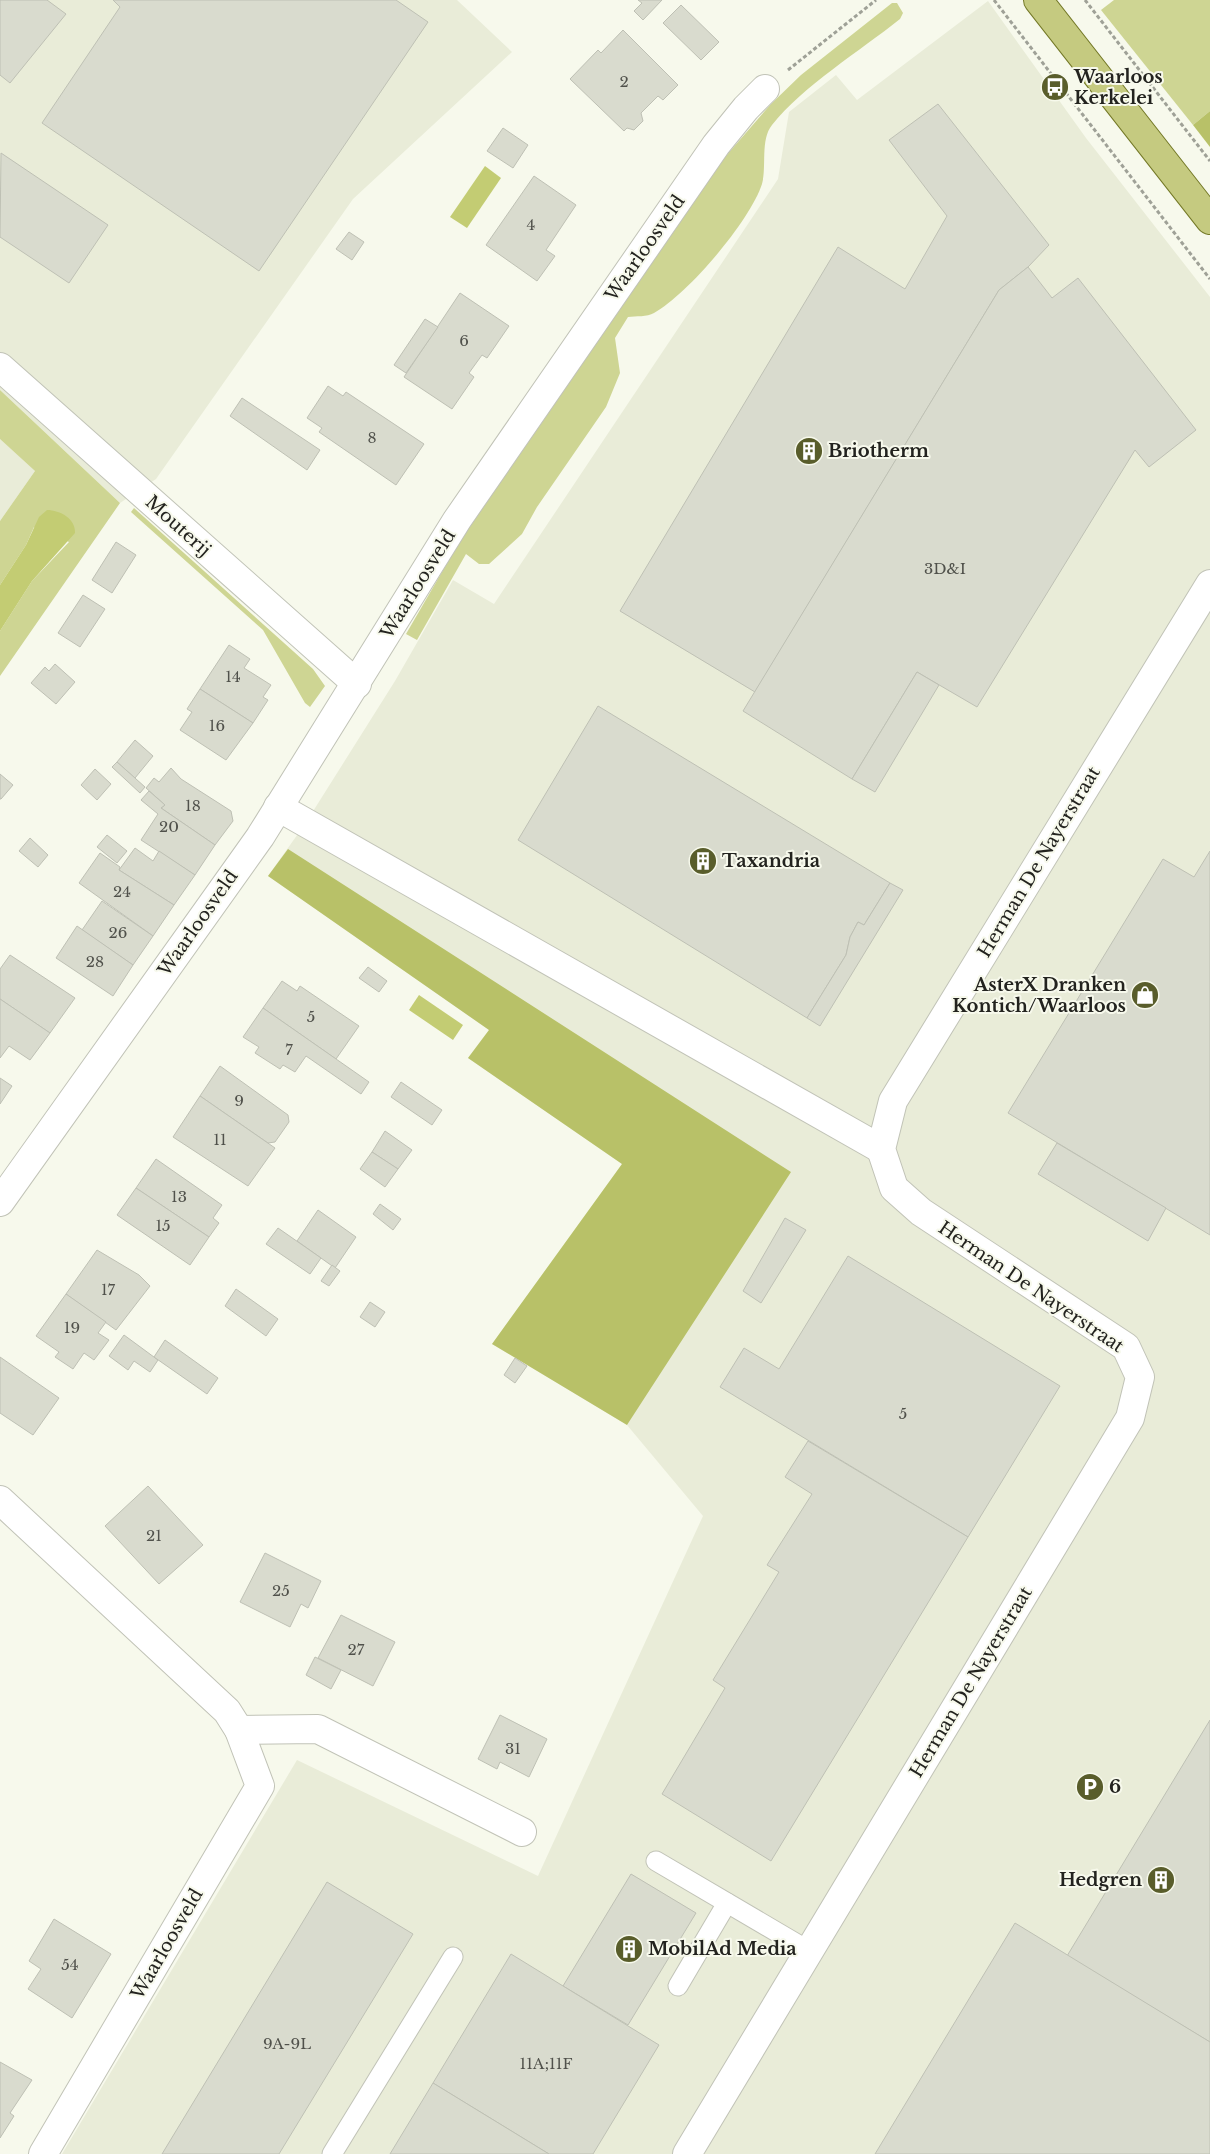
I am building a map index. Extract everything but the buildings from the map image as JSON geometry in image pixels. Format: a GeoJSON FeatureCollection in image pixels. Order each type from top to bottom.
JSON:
{"type":"FeatureCollection","features":[{"type":"Feature","properties":{"kind":"main road"},"geometry":{"type":"LineString","coordinates":[[1038,0],[1210,220]]}},
{"type":"Feature","properties":{"kind":"street","name":"Waarloosveld"},"geometry":{"type":"LineString","coordinates":[[0,1202],[260,836],[480,487],[716,145],[746,108],[765,89]]}},
{"type":"Feature","properties":{"kind":"street","name":"Mouterij"},"geometry":{"type":"LineString","coordinates":[[0,367],[357,684]]}},
{"type":"Feature","properties":{"kind":"street","name":"Herman De Nayerstraat"},"geometry":{"type":"LineString","coordinates":[[687,2154],[1130,1418],[1140,1377],[1126,1347],[921,1212],[894,1188],[881,1150],[893,1102],[1210,584]]}},
{"type":"Feature","properties":{"kind":"street"},"geometry":{"type":"LineString","coordinates":[[278,807],[881,1150]]}},
{"type":"Feature","properties":{"kind":"street","name":"Waarloosveld"},"geometry":{"type":"LineString","coordinates":[[0,1500],[227,1711],[239,1730],[260,1786],[43,2154]]}},
{"type":"Feature","properties":{"kind":"street"},"geometry":{"type":"LineString","coordinates":[[239,1730],[318,1729],[522,1832]]}},
{"type":"Feature","properties":{"kind":"lane"},"geometry":{"type":"LineString","coordinates":[[656,1861],[809,1951]]}},
{"type":"Feature","properties":{"kind":"lane"},"geometry":{"type":"LineString","coordinates":[[678,1986],[727,1903]]}},
{"type":"Feature","properties":{"kind":"lane"},"geometry":{"type":"LineString","coordinates":[[332,2154],[453,1957]]}},
{"type":"Feature","properties":{"kind":"path"},"geometry":{"type":"LineString","coordinates":[[765,89],[876,0]]}},
{"type":"Feature","properties":{"kind":"path"},"geometry":{"type":"LineString","coordinates":[[994,0],[1210,279]]}},
{"type":"Feature","properties":{"kind":"path"},"geometry":{"type":"LineString","coordinates":[[1085,0],[1210,161]]}},
{"type":"Feature","properties":{"kind":"shaded area"},"geometry":{"type":"Polygon","coordinates":[[[0,0],[457,0],[512,52],[353,199],[156,479],[120,503],[0,390],[0,0]]]}},
{"type":"Feature","properties":{"kind":"shaded area"},"geometry":{"type":"Polygon","coordinates":[[[1114,0],[1210,0],[1210,111],[1193,125],[1101,10],[1114,0]]]}},
{"type":"Feature","properties":{"kind":"shaded area"},"geometry":{"type":"Polygon","coordinates":[[[988,1],[1086,138],[1210,297],[1210,2154],[62,2154],[297,1760],[538,1876],[703,1516],[627,1425],[492,1344],[622,1164],[468,1058],[489,1030],[268,876],[305,824],[395,681],[453,580],[494,604],[778,179],[789,112],[836,75],[857,100],[988,1]]]}},
{"type":"Feature","properties":{"kind":"shaded area"},"geometry":{"type":"Polygon","coordinates":[[[892,3],[897,3],[903,13],[900,19],[799,96],[772,125],[766,138],[762,184],[745,217],[732,236],[700,274],[668,304],[654,313],[645,316],[628,317],[615,338],[620,373],[606,407],[537,507],[522,534],[489,564],[479,564],[466,554],[417,640],[406,634],[460,541],[725,157],[771,104],[801,75],[892,3]]]}},
{"type":"Feature","properties":{"kind":"shaded area"},"geometry":{"type":"Polygon","coordinates":[[[1210,111],[1210,147],[1193,125],[1210,111]]]}},
{"type":"Feature","properties":{"kind":"shaded area"},"geometry":{"type":"Polygon","coordinates":[[[485,166],[501,178],[467,228],[450,217],[485,166]]]}},
{"type":"Feature","properties":{"kind":"shaded area"},"geometry":{"type":"Polygon","coordinates":[[[0,390],[120,503],[0,676],[0,631],[32,581],[69,542],[34,527],[26,545],[0,585],[0,521],[35,471],[0,439],[0,390]]]}},
{"type":"Feature","properties":{"kind":"shaded area"},"geometry":{"type":"Polygon","coordinates":[[[0,439],[35,471],[0,521],[0,439]]]}},
{"type":"Feature","properties":{"kind":"shaded area"},"geometry":{"type":"Polygon","coordinates":[[[134,508],[313,669],[325,686],[310,707],[305,703],[263,630],[131,512],[134,508]]]}},
{"type":"Feature","properties":{"kind":"shaded area"},"geometry":{"type":"Polygon","coordinates":[[[47,510],[52,510],[66,516],[73,524],[75,533],[32,581],[0,631],[0,585],[26,545],[39,517],[47,510]]]}},
{"type":"Feature","properties":{"kind":"shaded area"},"geometry":{"type":"Polygon","coordinates":[[[288,849],[791,1172],[627,1425],[492,1344],[622,1164],[468,1058],[489,1030],[268,876],[288,849]]]}},
{"type":"Feature","properties":{"kind":"shaded area"},"geometry":{"type":"Polygon","coordinates":[[[419,995],[463,1025],[453,1040],[409,1010],[419,995]]]}},
{"type":"Feature","properties":{"kind":"place","name":"Waarloos Kerkelei"},"geometry":{"type":"Point","coordinates":[1055,87]}},
{"type":"Feature","properties":{"kind":"place","name":"Briotherm"},"geometry":{"type":"Point","coordinates":[809,451]}},
{"type":"Feature","properties":{"kind":"place","name":"Taxandria"},"geometry":{"type":"Point","coordinates":[703,861]}},
{"type":"Feature","properties":{"kind":"place","name":"AsterX Dranken Kontich/Waarloos"},"geometry":{"type":"Point","coordinates":[1145,995]}},
{"type":"Feature","properties":{"kind":"place","name":"6"},"geometry":{"type":"Point","coordinates":[1090,1787]}},
{"type":"Feature","properties":{"kind":"place","name":"Hedgren"},"geometry":{"type":"Point","coordinates":[1161,1880]}},
{"type":"Feature","properties":{"kind":"place","name":"MobilAd Media"},"geometry":{"type":"Point","coordinates":[629,1949]}}]}
